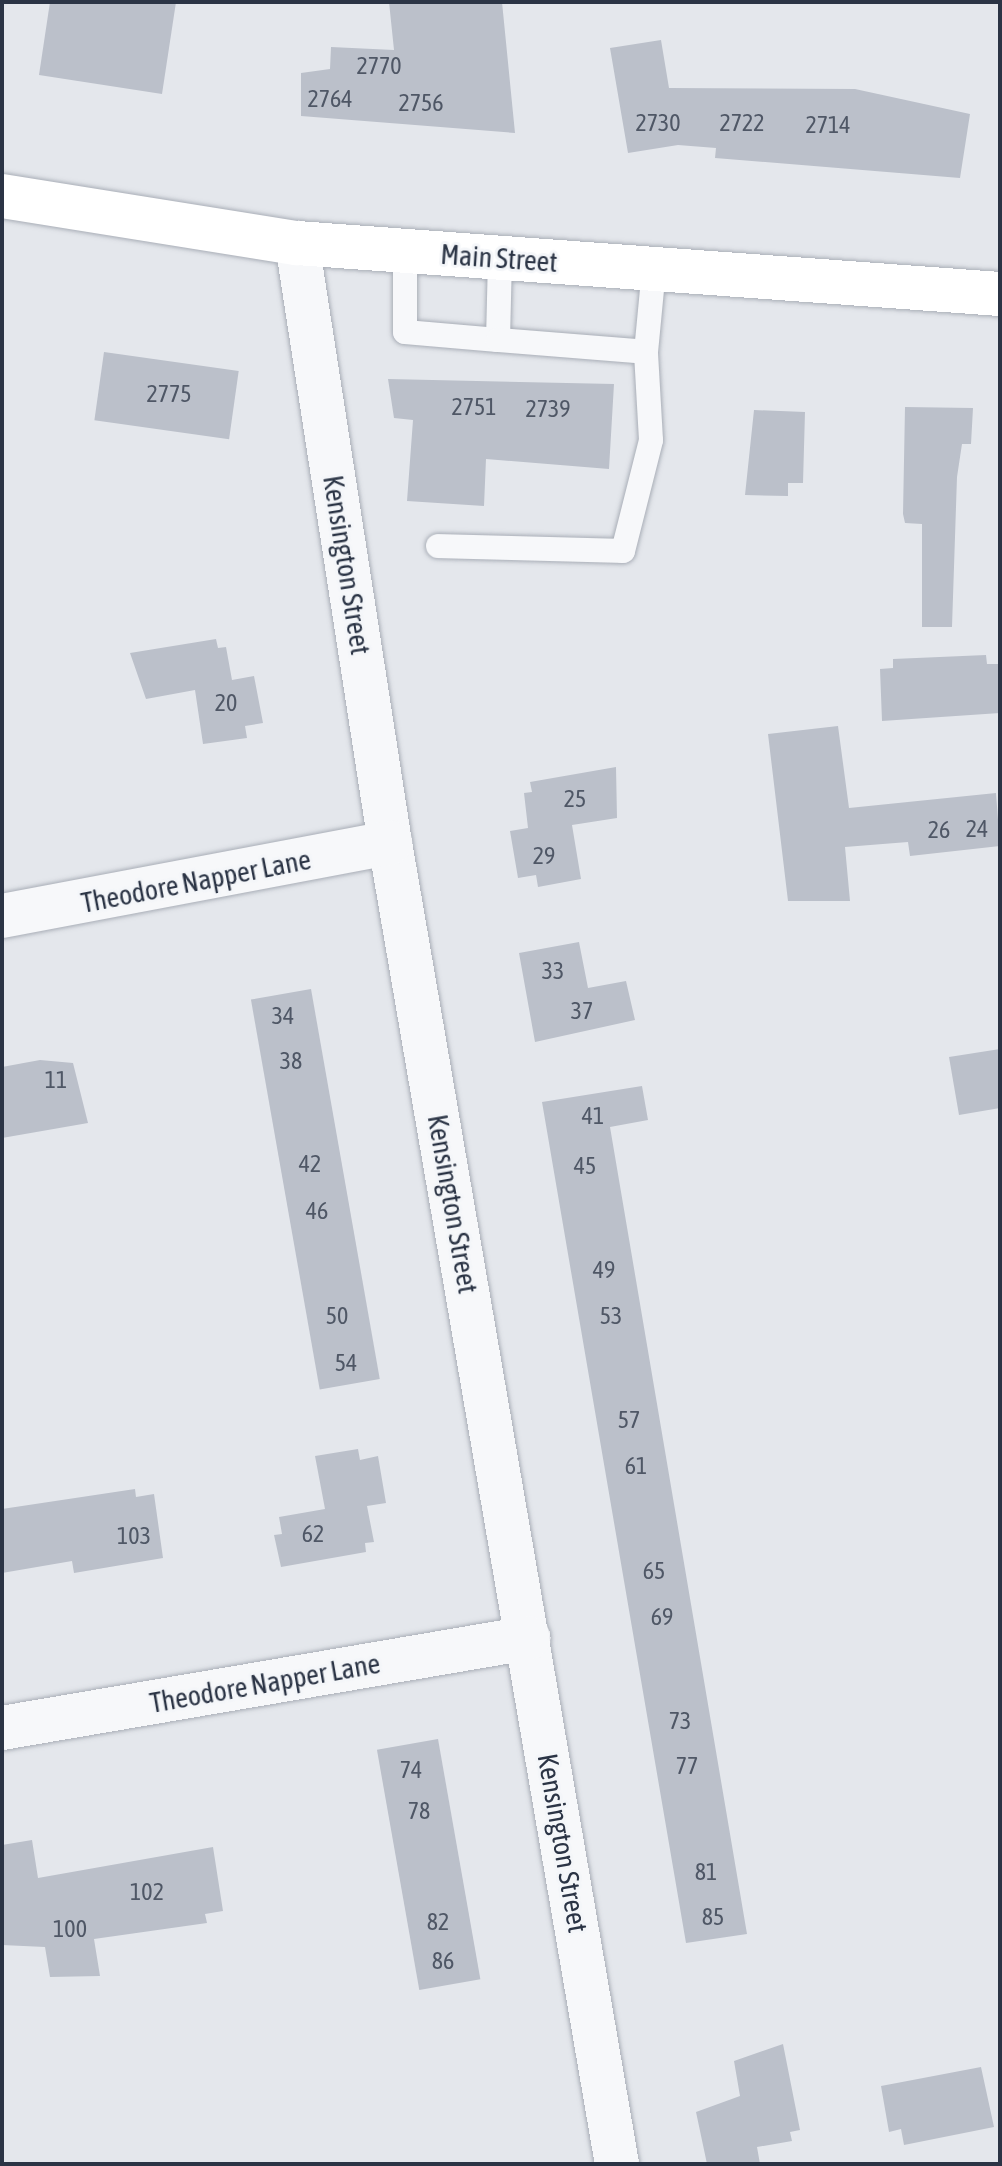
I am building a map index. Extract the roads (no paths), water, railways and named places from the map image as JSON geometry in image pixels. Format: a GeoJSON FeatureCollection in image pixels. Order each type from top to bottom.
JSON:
{"type":"FeatureCollection","features":[{"type":"Feature","properties":{"kind":"main road","name":"Main Street"},"geometry":{"type":"LineString","coordinates":[[2,196],[297,243],[1000,294]]}},
{"type":"Feature","properties":{"kind":"street","name":"Kensington Street"},"geometry":{"type":"LineString","coordinates":[[297,243],[390,843],[617,2164]]}},
{"type":"Feature","properties":{"kind":"street","name":"Theodore Napper Lane"},"geometry":{"type":"LineString","coordinates":[[2,916],[390,843]]}},
{"type":"Feature","properties":{"kind":"street","name":"Theodore Napper Lane"},"geometry":{"type":"LineString","coordinates":[[2,1728],[528,1638]]}},
{"type":"Feature","properties":{"kind":"lane"},"geometry":{"type":"LineString","coordinates":[[405,251],[405,332],[646,352]]}},
{"type":"Feature","properties":{"kind":"lane"},"geometry":{"type":"LineString","coordinates":[[498,340],[500,258]]}},
{"type":"Feature","properties":{"kind":"lane"},"geometry":{"type":"LineString","coordinates":[[438,546],[623,551],[651,440],[646,352],[654,269]]}}]}
